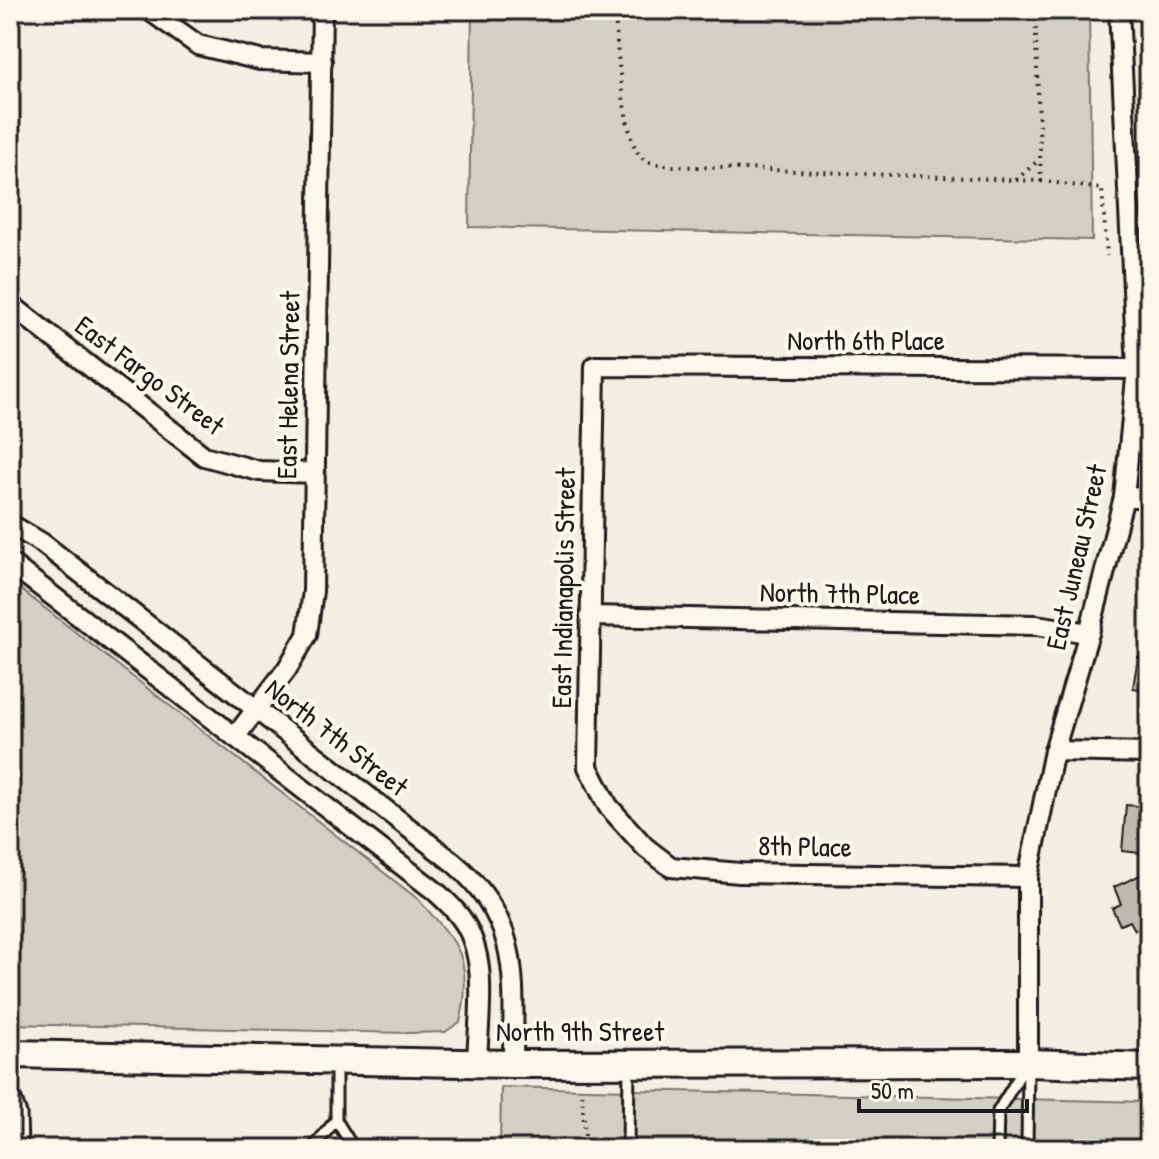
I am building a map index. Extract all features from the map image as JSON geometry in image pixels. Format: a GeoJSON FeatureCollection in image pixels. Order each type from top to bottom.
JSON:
{"type":"FeatureCollection","features":[{"type":"Feature","properties":{"kind":"main road","name":"North 9th Street"},"geometry":{"type":"LineString","coordinates":[[11,1054],[513,1064],[1028,1063],[1149,1067]]}},
{"type":"Feature","properties":{"kind":"street"},"geometry":{"type":"LineString","coordinates":[[149,10],[198,45],[260,60],[322,62]]}},
{"type":"Feature","properties":{"kind":"street","name":"East Helena Street"},"geometry":{"type":"LineString","coordinates":[[235,737],[287,669],[307,635],[313,591],[322,10]]}},
{"type":"Feature","properties":{"kind":"street","name":"East Juneau Street"},"geometry":{"type":"LineString","coordinates":[[1028,1063],[1028,877],[1054,751],[1124,497],[1137,369],[1140,238],[1119,10]]}},
{"type":"Feature","properties":{"kind":"street","name":"East Fargo Street"},"geometry":{"type":"LineString","coordinates":[[10,304],[204,456],[259,471],[314,473]]}},
{"type":"Feature","properties":{"kind":"street","name":"North 6th Place"},"geometry":{"type":"LineString","coordinates":[[595,366],[1137,369]]}},
{"type":"Feature","properties":{"kind":"street","name":"East Indianapolis Street"},"geometry":{"type":"LineString","coordinates":[[595,366],[588,767],[608,806]]}},
{"type":"Feature","properties":{"kind":"street"},"geometry":{"type":"LineString","coordinates":[[1124,497],[1149,497]]}},
{"type":"Feature","properties":{"kind":"street","name":"North 7th Street"},"geometry":{"type":"LineString","coordinates":[[10,524],[42,543],[454,863],[483,890],[501,922],[509,947],[513,982],[513,1064]]}},
{"type":"Feature","properties":{"kind":"street"},"geometry":{"type":"LineString","coordinates":[[10,563],[435,891],[462,919],[478,966],[477,1063]]}},
{"type":"Feature","properties":{"kind":"street","name":"North 7th Place"},"geometry":{"type":"LineString","coordinates":[[590,616],[1036,625],[1089,633]]}},
{"type":"Feature","properties":{"kind":"street"},"geometry":{"type":"LineString","coordinates":[[1054,751],[1149,753]]}},
{"type":"Feature","properties":{"kind":"street","name":"8th Place"},"geometry":{"type":"LineString","coordinates":[[608,806],[645,847],[671,867],[740,873],[1028,877]]}},
{"type":"Feature","properties":{"kind":"lane"},"geometry":{"type":"LineString","coordinates":[[11,1054],[12,1088],[21,1114],[22,1149]]}},
{"type":"Feature","properties":{"kind":"lane"},"geometry":{"type":"LineString","coordinates":[[336,1061],[336,1120],[354,1149]]}},
{"type":"Feature","properties":{"kind":"lane"},"geometry":{"type":"LineString","coordinates":[[628,1149],[629,1063]]}},
{"type":"Feature","properties":{"kind":"lane"},"geometry":{"type":"LineString","coordinates":[[997,1149],[998,1111],[1028,1063]]}},
{"type":"Feature","properties":{"kind":"lane"},"geometry":{"type":"LineString","coordinates":[[1027,1149],[1028,1063]]}},
{"type":"Feature","properties":{"kind":"lane"},"geometry":{"type":"LineString","coordinates":[[312,1149],[336,1120]]}},
{"type":"Feature","properties":{"kind":"path"},"geometry":{"type":"LineString","coordinates":[[615,10],[616,47],[631,136],[638,155],[648,162],[672,166],[1041,181],[1102,189],[1107,256]]}},
{"type":"Feature","properties":{"kind":"path"},"geometry":{"type":"LineString","coordinates":[[1035,10],[1041,181]]}},
{"type":"Feature","properties":{"kind":"path"},"geometry":{"type":"LineString","coordinates":[[1016,180],[1040,159]]}},
{"type":"Feature","properties":{"kind":"path"},"geometry":{"type":"LineString","coordinates":[[582,1094],[586,1149]]}},
{"type":"Feature","properties":{"kind":"shaded area"},"geometry":{"type":"Polygon","coordinates":[[[472,10],[1089,10],[1092,240],[469,227],[472,10]]]}},
{"type":"Feature","properties":{"kind":"shaded area"},"geometry":{"type":"Polygon","coordinates":[[[10,581],[419,900],[448,934],[460,954],[465,983],[460,1022],[445,1032],[408,1033],[10,1024],[10,581]]]}},
{"type":"Feature","properties":{"kind":"shaded area"},"geometry":{"type":"Polygon","coordinates":[[[501,1087],[1149,1102],[1149,1149],[500,1149],[501,1087]]]}},
{"type":"Feature","properties":{"kind":"building"},"geometry":{"type":"Polygon","coordinates":[[[1138,657],[1149,659],[1149,700],[1145,699],[1146,690],[1133,688],[1138,657]]]}},
{"type":"Feature","properties":{"kind":"building"},"geometry":{"type":"Polygon","coordinates":[[[1126,805],[1149,807],[1149,854],[1122,851],[1126,805]]]}},
{"type":"Feature","properties":{"kind":"building"},"geometry":{"type":"Polygon","coordinates":[[[1149,871],[1149,924],[1135,930],[1130,921],[1120,925],[1112,908],[1121,904],[1114,887],[1149,871]]]}}]}
